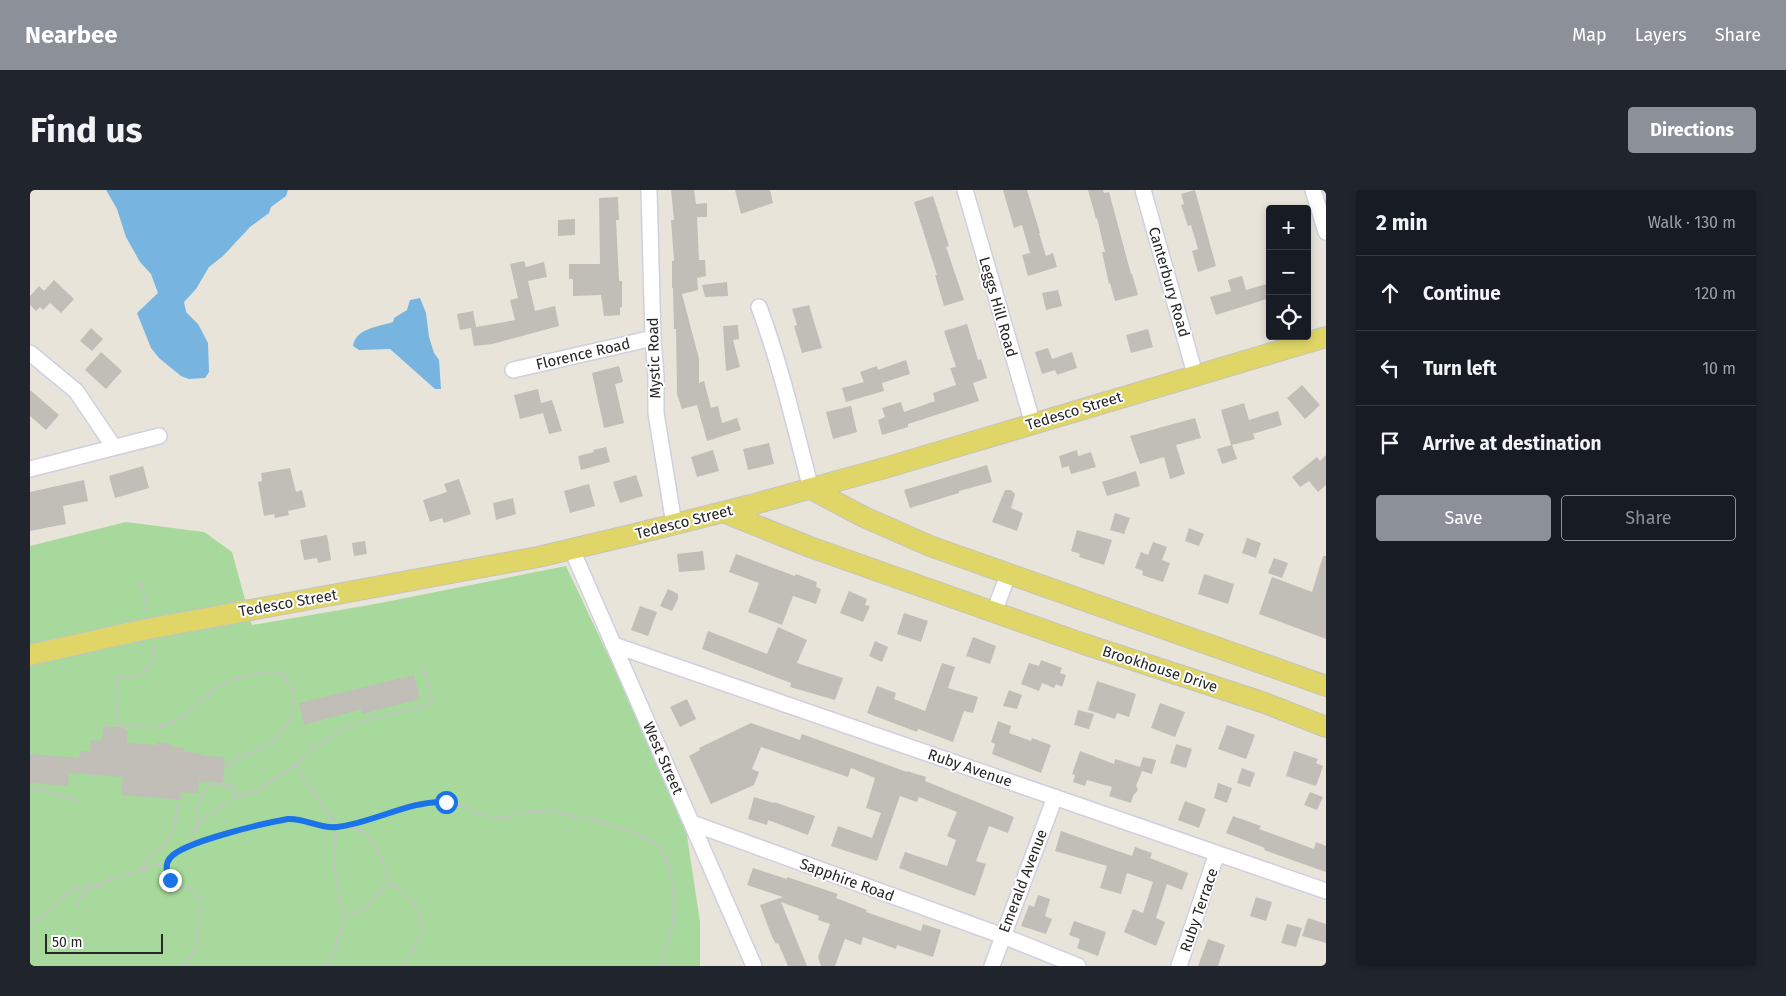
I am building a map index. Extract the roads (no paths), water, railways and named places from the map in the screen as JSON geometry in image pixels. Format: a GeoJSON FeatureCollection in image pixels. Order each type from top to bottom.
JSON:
{"type":"FeatureCollection","features":[{"type":"Feature","properties":{"kind":"main road","name":"Tedesco Street"},"geometry":{"type":"LineString","coordinates":[[30,655],[142,630],[572,550],[811,489],[1195,374],[1323,342]]}},
{"type":"Feature","properties":{"kind":"main road"},"geometry":{"type":"LineString","coordinates":[[811,489],[864,517],[930,546],[1153,623],[1326,686]]}},
{"type":"Feature","properties":{"kind":"main road","name":"Brookhouse Drive"},"geometry":{"type":"LineString","coordinates":[[723,512],[810,547],[1084,644],[1265,703],[1326,727]]}},
{"type":"Feature","properties":{"kind":"street","name":"Mystic Road"},"geometry":{"type":"LineString","coordinates":[[649,190],[656,413],[674,524]]}},
{"type":"Feature","properties":{"kind":"street","name":"Leggs Hill Road"},"geometry":{"type":"LineString","coordinates":[[965,190],[1033,424]]}},
{"type":"Feature","properties":{"kind":"street","name":"Canterbury Road"},"geometry":{"type":"LineString","coordinates":[[1142,190],[1195,374]]}},
{"type":"Feature","properties":{"kind":"street"},"geometry":{"type":"LineString","coordinates":[[1313,190],[1326,232]]}},
{"type":"Feature","properties":{"kind":"street"},"geometry":{"type":"LineString","coordinates":[[759,307],[774,348],[811,489]]}},
{"type":"Feature","properties":{"kind":"street","name":"Florence Road"},"geometry":{"type":"LineString","coordinates":[[514,370],[653,338]]}},
{"type":"Feature","properties":{"kind":"street"},"geometry":{"type":"LineString","coordinates":[[30,354],[76,391],[114,447]]}},
{"type":"Feature","properties":{"kind":"street"},"geometry":{"type":"LineString","coordinates":[[30,469],[159,436]]}},
{"type":"Feature","properties":{"kind":"street","name":"West Street"},"geometry":{"type":"LineString","coordinates":[[572,550],[754,966]]}},
{"type":"Feature","properties":{"kind":"street"},"geometry":{"type":"LineString","coordinates":[[994,612],[1008,574]]}},
{"type":"Feature","properties":{"kind":"street","name":"Ruby Avenue"},"geometry":{"type":"LineString","coordinates":[[614,644],[1326,891]]}},
{"type":"Feature","properties":{"kind":"street","name":"Emerald Avenue"},"geometry":{"type":"LineString","coordinates":[[992,966],[1055,797]]}},
{"type":"Feature","properties":{"kind":"street","name":"Sapphire Road"},"geometry":{"type":"LineString","coordinates":[[692,823],[1003,936]]}},
{"type":"Feature","properties":{"kind":"street","name":"Ruby Terrace"},"geometry":{"type":"LineString","coordinates":[[1179,966],[1217,853]]}},
{"type":"Feature","properties":{"kind":"street"},"geometry":{"type":"LineString","coordinates":[[1003,936],[1078,966]]}},
{"type":"Feature","properties":{"kind":"water"},"geometry":{"type":"Polygon","coordinates":[[[106,190],[288,190],[286,196],[271,207],[269,213],[250,227],[223,256],[209,267],[196,289],[184,302],[186,312],[198,324],[208,343],[209,372],[205,378],[189,379],[181,376],[159,358],[151,348],[137,313],[158,293],[151,274],[140,262],[126,237],[117,209],[106,190]]]}},
{"type":"Feature","properties":{"kind":"water"},"geometry":{"type":"Polygon","coordinates":[[[420,298],[426,313],[429,337],[434,353],[439,360],[441,389],[435,389],[390,349],[359,350],[353,346],[358,335],[368,329],[393,322],[394,318],[407,310],[410,300],[420,298]]]}}]}
